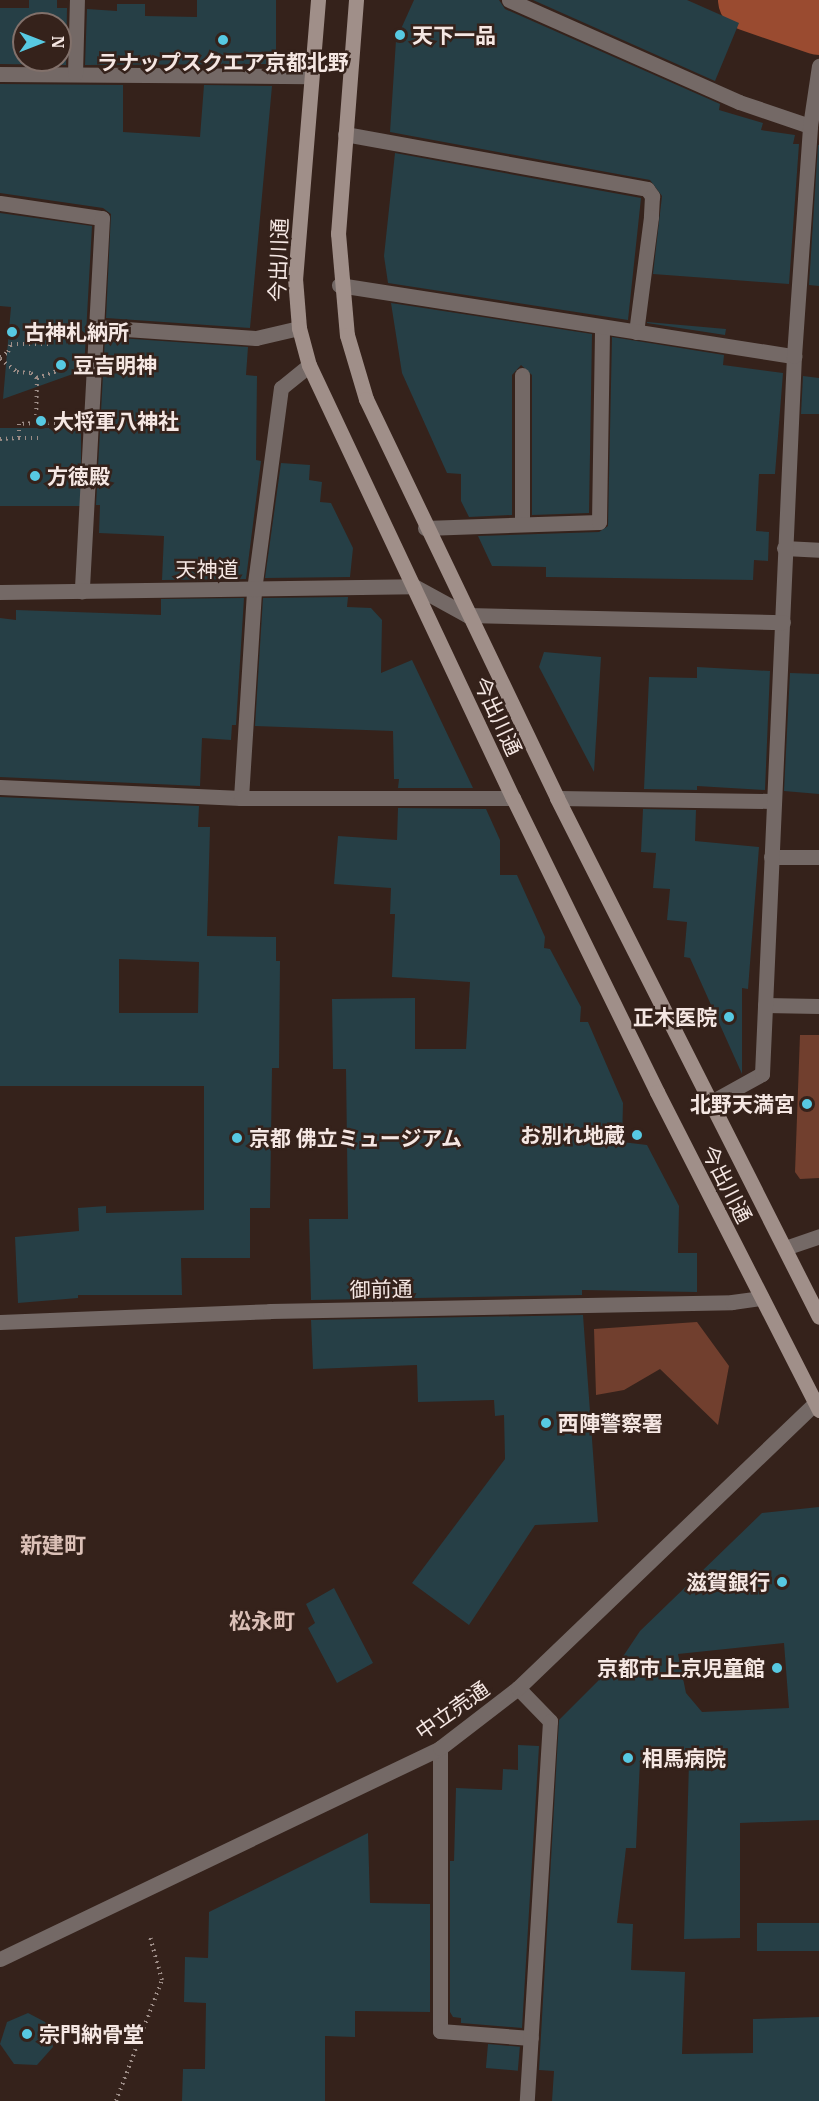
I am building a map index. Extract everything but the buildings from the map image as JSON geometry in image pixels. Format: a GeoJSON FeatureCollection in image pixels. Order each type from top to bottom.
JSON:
{"type":"FeatureCollection","features":[{"type":"Feature","properties":{"kind":"main road","name":"今出川通"},"geometry":{"type":"LineString","coordinates":[[318,0],[295,278],[299,328],[309,365],[513,798],[762,1298],[818,1404]]}},
{"type":"Feature","properties":{"kind":"main road","name":"今出川通"},"geometry":{"type":"LineString","coordinates":[[356,0],[338,233],[339,285],[347,335],[366,399],[425,528],[557,798],[713,1101],[819,1317]]}},
{"type":"Feature","properties":{"kind":"street"},"geometry":{"type":"LineString","coordinates":[[75,75],[77,0]]}},
{"type":"Feature","properties":{"kind":"street"},"geometry":{"type":"LineString","coordinates":[[509,0],[740,102],[810,126]]}},
{"type":"Feature","properties":{"kind":"street"},"geometry":{"type":"LineString","coordinates":[[713,1101],[762,1074],[771,857],[771,801],[783,622],[784,548],[794,356],[812,196],[810,126],[819,66]]}},
{"type":"Feature","properties":{"kind":"street"},"geometry":{"type":"LineString","coordinates":[[0,75],[311,76]]}},
{"type":"Feature","properties":{"kind":"street"},"geometry":{"type":"LineString","coordinates":[[345,135],[646,189],[652,196],[652,210],[636,332]]}},
{"type":"Feature","properties":{"kind":"street"},"geometry":{"type":"LineString","coordinates":[[0,203],[102,218],[82,591]]}},
{"type":"Feature","properties":{"kind":"street"},"geometry":{"type":"LineString","coordinates":[[339,285],[794,356]]}},
{"type":"Feature","properties":{"kind":"street"},"geometry":{"type":"LineString","coordinates":[[97,327],[256,338],[299,328]]}},
{"type":"Feature","properties":{"kind":"street"},"geometry":{"type":"LineString","coordinates":[[425,528],[599,522],[602,327]]}},
{"type":"Feature","properties":{"kind":"street"},"geometry":{"type":"LineString","coordinates":[[241,798],[254,590],[281,388],[309,365]]}},
{"type":"Feature","properties":{"kind":"street"},"geometry":{"type":"LineString","coordinates":[[522,375],[522,524]]}},
{"type":"Feature","properties":{"kind":"street"},"geometry":{"type":"LineString","coordinates":[[784,548],[819,550]]}},
{"type":"Feature","properties":{"kind":"street"},"geometry":{"type":"LineString","coordinates":[[414,586],[467,615],[783,622]]}},
{"type":"Feature","properties":{"kind":"street","name":"天神道"},"geometry":{"type":"LineString","coordinates":[[0,592],[414,586]]}},
{"type":"Feature","properties":{"kind":"street"},"geometry":{"type":"LineString","coordinates":[[0,787],[241,798],[513,798]]}},
{"type":"Feature","properties":{"kind":"street"},"geometry":{"type":"LineString","coordinates":[[557,798],[771,801]]}},
{"type":"Feature","properties":{"kind":"street"},"geometry":{"type":"LineString","coordinates":[[771,857],[819,857]]}},
{"type":"Feature","properties":{"kind":"street"},"geometry":{"type":"LineString","coordinates":[[765,1005],[819,1006]]}},
{"type":"Feature","properties":{"kind":"street"},"geometry":{"type":"LineString","coordinates":[[785,1248],[819,1236]]}},
{"type":"Feature","properties":{"kind":"street","name":"御前通"},"geometry":{"type":"LineString","coordinates":[[0,1322],[270,1311],[732,1302],[762,1298]]}},
{"type":"Feature","properties":{"kind":"street","name":"中立売通"},"geometry":{"type":"LineString","coordinates":[[0,1959],[440,1748],[518,1688],[818,1404]]}},
{"type":"Feature","properties":{"kind":"street"},"geometry":{"type":"LineString","coordinates":[[518,1688],[550,1721],[528,2101]]}},
{"type":"Feature","properties":{"kind":"street"},"geometry":{"type":"LineString","coordinates":[[440,1748],[440,2031],[531,2038]]}},
{"type":"Feature","properties":{"kind":"path"},"geometry":{"type":"LineString","coordinates":[[37,378],[31,373],[17,372],[0,358],[8,352],[10,344],[50,344]]}},
{"type":"Feature","properties":{"kind":"path"},"geometry":{"type":"LineString","coordinates":[[37,378],[57,371]]}},
{"type":"Feature","properties":{"kind":"path"},"geometry":{"type":"LineString","coordinates":[[36,423],[37,378]]}},
{"type":"Feature","properties":{"kind":"path"},"geometry":{"type":"LineString","coordinates":[[19,438],[19,424],[72,423]]}},
{"type":"Feature","properties":{"kind":"path"},"geometry":{"type":"LineString","coordinates":[[0,439],[38,438]]}},
{"type":"Feature","properties":{"kind":"path"},"geometry":{"type":"LineString","coordinates":[[116,2101],[162,1980],[150,1937]]}},
{"type":"Feature","properties":{"kind":"shaded area","name":"北野天満宮"},"geometry":{"type":"Polygon","coordinates":[[[800,1035],[819,1035],[819,1178],[800,1179],[795,1172],[800,1035]]]}},
{"type":"Feature","properties":{"kind":"shaded area"},"geometry":{"type":"Polygon","coordinates":[[[697,1322],[729,1366],[718,1425],[660,1369],[624,1390],[596,1395],[594,1329],[697,1322]]]}},
{"type":"Feature","properties":{"kind":"waterway"},"geometry":{"type":"LineString","coordinates":[[749,0],[819,24]]}},
{"type":"Feature","properties":{"kind":"place","name":"天下一品"},"geometry":{"type":"Point","coordinates":[400,35]}},
{"type":"Feature","properties":{"kind":"place","name":"ラナップスクエア京都北野"},"geometry":{"type":"Point","coordinates":[223,40]}},
{"type":"Feature","properties":{"kind":"place","name":"古神札納所"},"geometry":{"type":"Point","coordinates":[12,332]}},
{"type":"Feature","properties":{"kind":"place","name":"豆吉明神"},"geometry":{"type":"Point","coordinates":[61,365]}},
{"type":"Feature","properties":{"kind":"place","name":"大将軍八神社"},"geometry":{"type":"Point","coordinates":[41,421]}},
{"type":"Feature","properties":{"kind":"place","name":"方徳殿"},"geometry":{"type":"Point","coordinates":[35,476]}},
{"type":"Feature","properties":{"kind":"place","name":"正木医院"},"geometry":{"type":"Point","coordinates":[729,1017]}},
{"type":"Feature","properties":{"kind":"place","name":"北野天満宮"},"geometry":{"type":"Point","coordinates":[807,1104]}},
{"type":"Feature","properties":{"kind":"place","name":"お別れ地蔵"},"geometry":{"type":"Point","coordinates":[637,1135]}},
{"type":"Feature","properties":{"kind":"place","name":"京都 佛立ミュージアム"},"geometry":{"type":"Point","coordinates":[237,1138]}},
{"type":"Feature","properties":{"kind":"place","name":"西陣警察署"},"geometry":{"type":"Point","coordinates":[546,1423]}},
{"type":"Feature","properties":{"kind":"place","name":"滋賀銀行"},"geometry":{"type":"Point","coordinates":[782,1582]}},
{"type":"Feature","properties":{"kind":"place","name":"京都市上京児童館"},"geometry":{"type":"Point","coordinates":[777,1668]}},
{"type":"Feature","properties":{"kind":"place","name":"相馬病院"},"geometry":{"type":"Point","coordinates":[628,1758]}},
{"type":"Feature","properties":{"kind":"place","name":"宗門納骨堂"},"geometry":{"type":"Point","coordinates":[27,2034]}},
{"type":"Feature","properties":{"kind":"district","name":"新建町"},"geometry":{"type":"Point","coordinates":[53,1545]}},
{"type":"Feature","properties":{"kind":"district","name":"松永町"},"geometry":{"type":"Point","coordinates":[262,1621]}}]}
